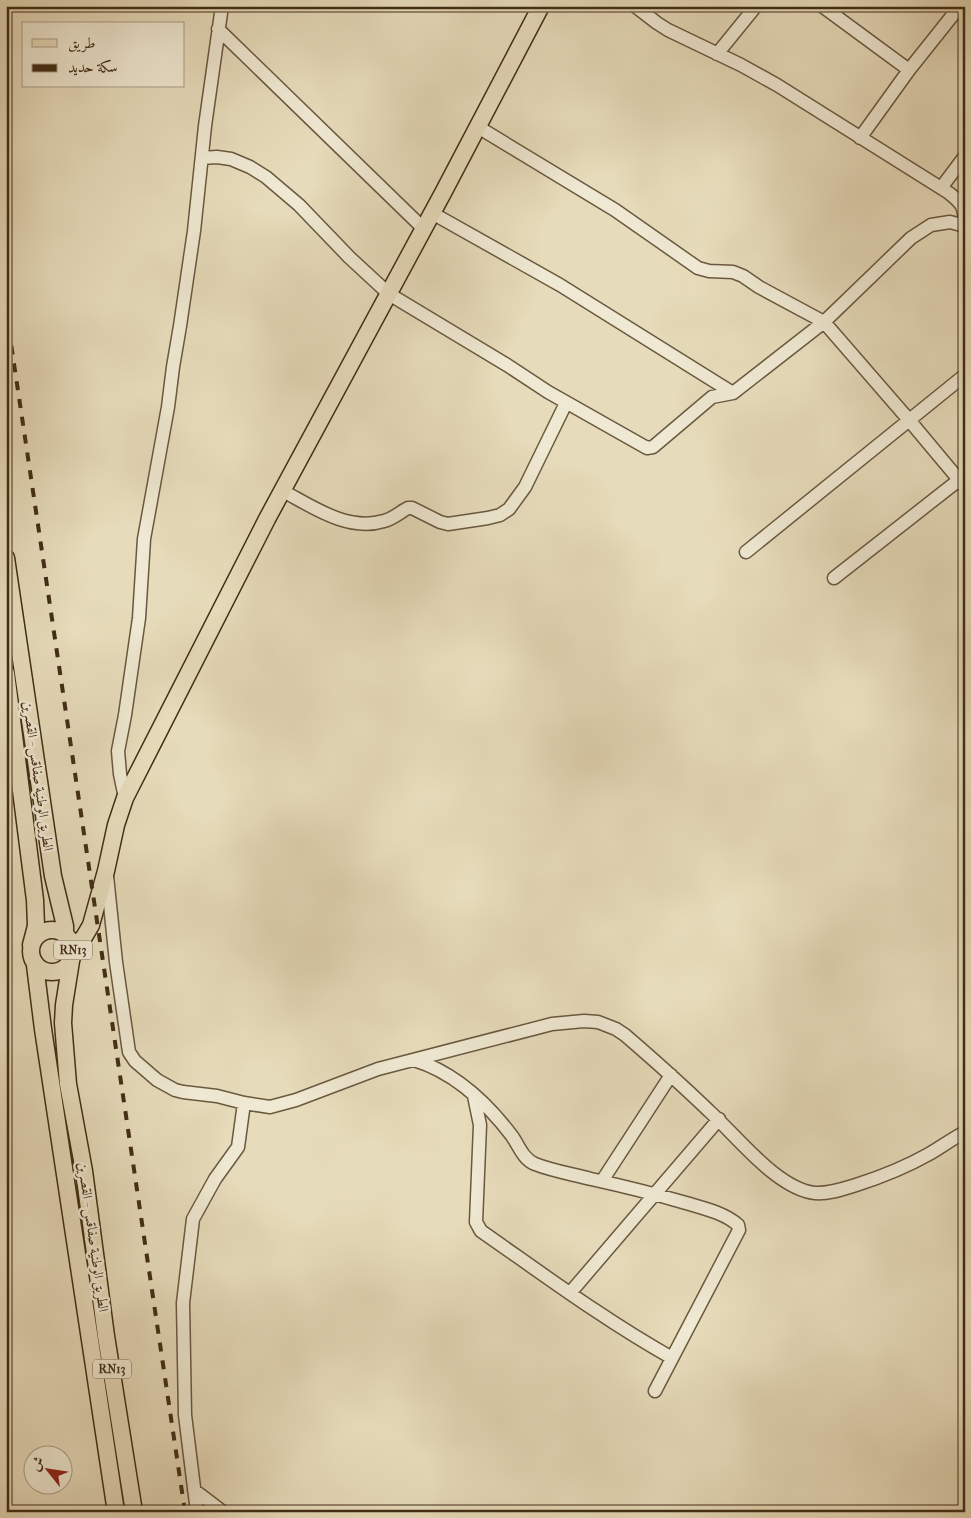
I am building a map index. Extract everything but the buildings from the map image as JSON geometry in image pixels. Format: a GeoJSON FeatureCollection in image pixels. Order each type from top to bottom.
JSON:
{"type":"FeatureCollection","features":[{"type":"Feature","properties":{"kind":"main road"},"geometry":{"type":"LineString","coordinates":[[72,956],[91,925],[114,833],[125,798],[283,490],[424,229],[541,6]]}},
{"type":"Feature","properties":{"kind":"main road","name":"الطريق الوطنية صفاقس - القصرين"},"geometry":{"type":"LineString","coordinates":[[6,558],[53,876],[65,926],[65,935]]}},
{"type":"Feature","properties":{"kind":"main road","name":"الطريق الوطنية صفاقس - القصرين"},"geometry":{"type":"LineString","coordinates":[[6,673],[35,900],[36,926],[31,945]]}},
{"type":"Feature","properties":{"kind":"main road"},"geometry":{"type":"LineString","coordinates":[[15,747],[34,741]]}},
{"type":"Feature","properties":{"kind":"main road"},"geometry":{"type":"LineString","coordinates":[[65,935],[96,904]]}},
{"type":"Feature","properties":{"kind":"main road","name":"RN13"},"geometry":{"type":"LineString","coordinates":[[52,930],[59,931],[65,935],[70,940],[72,956],[66,967],[54,972],[40,970],[32,959],[31,945],[34,939],[45,931],[52,930]]}},
{"type":"Feature","properties":{"kind":"main road","name":"الطريق الوطنية صفاقس - القصرين"},"geometry":{"type":"LineString","coordinates":[[72,956],[63,1023],[68,1084],[84,1171],[106,1336],[134,1512]]}},
{"type":"Feature","properties":{"kind":"main road","name":"الطريق الوطنية صفاقس - القصرين"},"geometry":{"type":"LineString","coordinates":[[35,965],[116,1512]]}},
{"type":"Feature","properties":{"kind":"main road"},"geometry":{"type":"LineString","coordinates":[[89,1338],[106,1336]]}},
{"type":"Feature","properties":{"kind":"main road"},"geometry":{"type":"LineString","coordinates":[[112,1484],[129,1480]]}},
{"type":"Feature","properties":{"kind":"street"},"geometry":{"type":"LineString","coordinates":[[125,798],[118,751],[125,715],[138,618],[144,540],[168,407],[194,231],[222,6]]}},
{"type":"Feature","properties":{"kind":"street"},"geometry":{"type":"LineString","coordinates":[[202,158],[217,157],[231,159],[266,177],[299,205],[349,257],[389,294],[566,403],[647,448],[652,447],[712,397],[733,392],[824,322],[918,233],[931,224],[950,222],[965,225],[963,207],[958,200],[940,188],[777,85],[668,30],[635,6]]}},
{"type":"Feature","properties":{"kind":"street"},"geometry":{"type":"LineString","coordinates":[[717,54],[756,6]]}},
{"type":"Feature","properties":{"kind":"street"},"geometry":{"type":"LineString","coordinates":[[822,6],[908,70]]}},
{"type":"Feature","properties":{"kind":"street"},"geometry":{"type":"LineString","coordinates":[[860,138],[908,70],[960,6]]}},
{"type":"Feature","properties":{"kind":"street"},"geometry":{"type":"LineString","coordinates":[[218,29],[424,229]]}},
{"type":"Feature","properties":{"kind":"street"},"geometry":{"type":"LineString","coordinates":[[478,127],[615,210],[698,268],[704,271],[733,272],[744,276],[759,287],[824,322],[963,481],[834,578]]}},
{"type":"Feature","properties":{"kind":"street"},"geometry":{"type":"LineString","coordinates":[[940,188],[965,156]]}},
{"type":"Feature","properties":{"kind":"street"},"geometry":{"type":"LineString","coordinates":[[432,213],[560,285],[733,392]]}},
{"type":"Feature","properties":{"kind":"street"},"geometry":{"type":"LineString","coordinates":[[746,552],[965,375]]}},
{"type":"Feature","properties":{"kind":"street"},"geometry":{"type":"LineString","coordinates":[[283,490],[328,515],[359,524],[385,521],[408,508],[448,524],[500,515],[510,509],[526,487],[566,403]]}},
{"type":"Feature","properties":{"kind":"street"},"geometry":{"type":"LineString","coordinates":[[106,871],[116,962],[129,1052],[135,1061],[157,1080],[166,1086],[183,1092],[217,1096],[270,1107],[378,1069],[552,1024],[584,1021],[598,1022],[616,1029],[625,1035],[719,1119],[760,1162],[783,1180],[802,1190],[816,1193],[836,1191],[899,1169],[965,1132]]}},
{"type":"Feature","properties":{"kind":"street"},"geometry":{"type":"LineString","coordinates":[[413,1060],[440,1070],[474,1096],[513,1137],[528,1161],[555,1170],[699,1207],[724,1216],[738,1225],[739,1230],[655,1391]]}},
{"type":"Feature","properties":{"kind":"street"},"geometry":{"type":"LineString","coordinates":[[602,1182],[671,1075]]}},
{"type":"Feature","properties":{"kind":"street"},"geometry":{"type":"LineString","coordinates":[[474,1096],[480,1124],[476,1222],[481,1231],[642,1341],[672,1358]]}},
{"type":"Feature","properties":{"kind":"street"},"geometry":{"type":"LineString","coordinates":[[197,1512],[185,1415],[182,1303],[193,1219],[216,1179],[238,1147],[244,1103]]}},
{"type":"Feature","properties":{"kind":"street"},"geometry":{"type":"LineString","coordinates":[[570,1293],[719,1119]]}},
{"type":"Feature","properties":{"kind":"street"},"geometry":{"type":"LineString","coordinates":[[194,1490],[223,1512]]}},
{"type":"Feature","properties":{"kind":"railway"},"geometry":{"type":"LineString","coordinates":[[6,310],[185,1512]]}}]}
